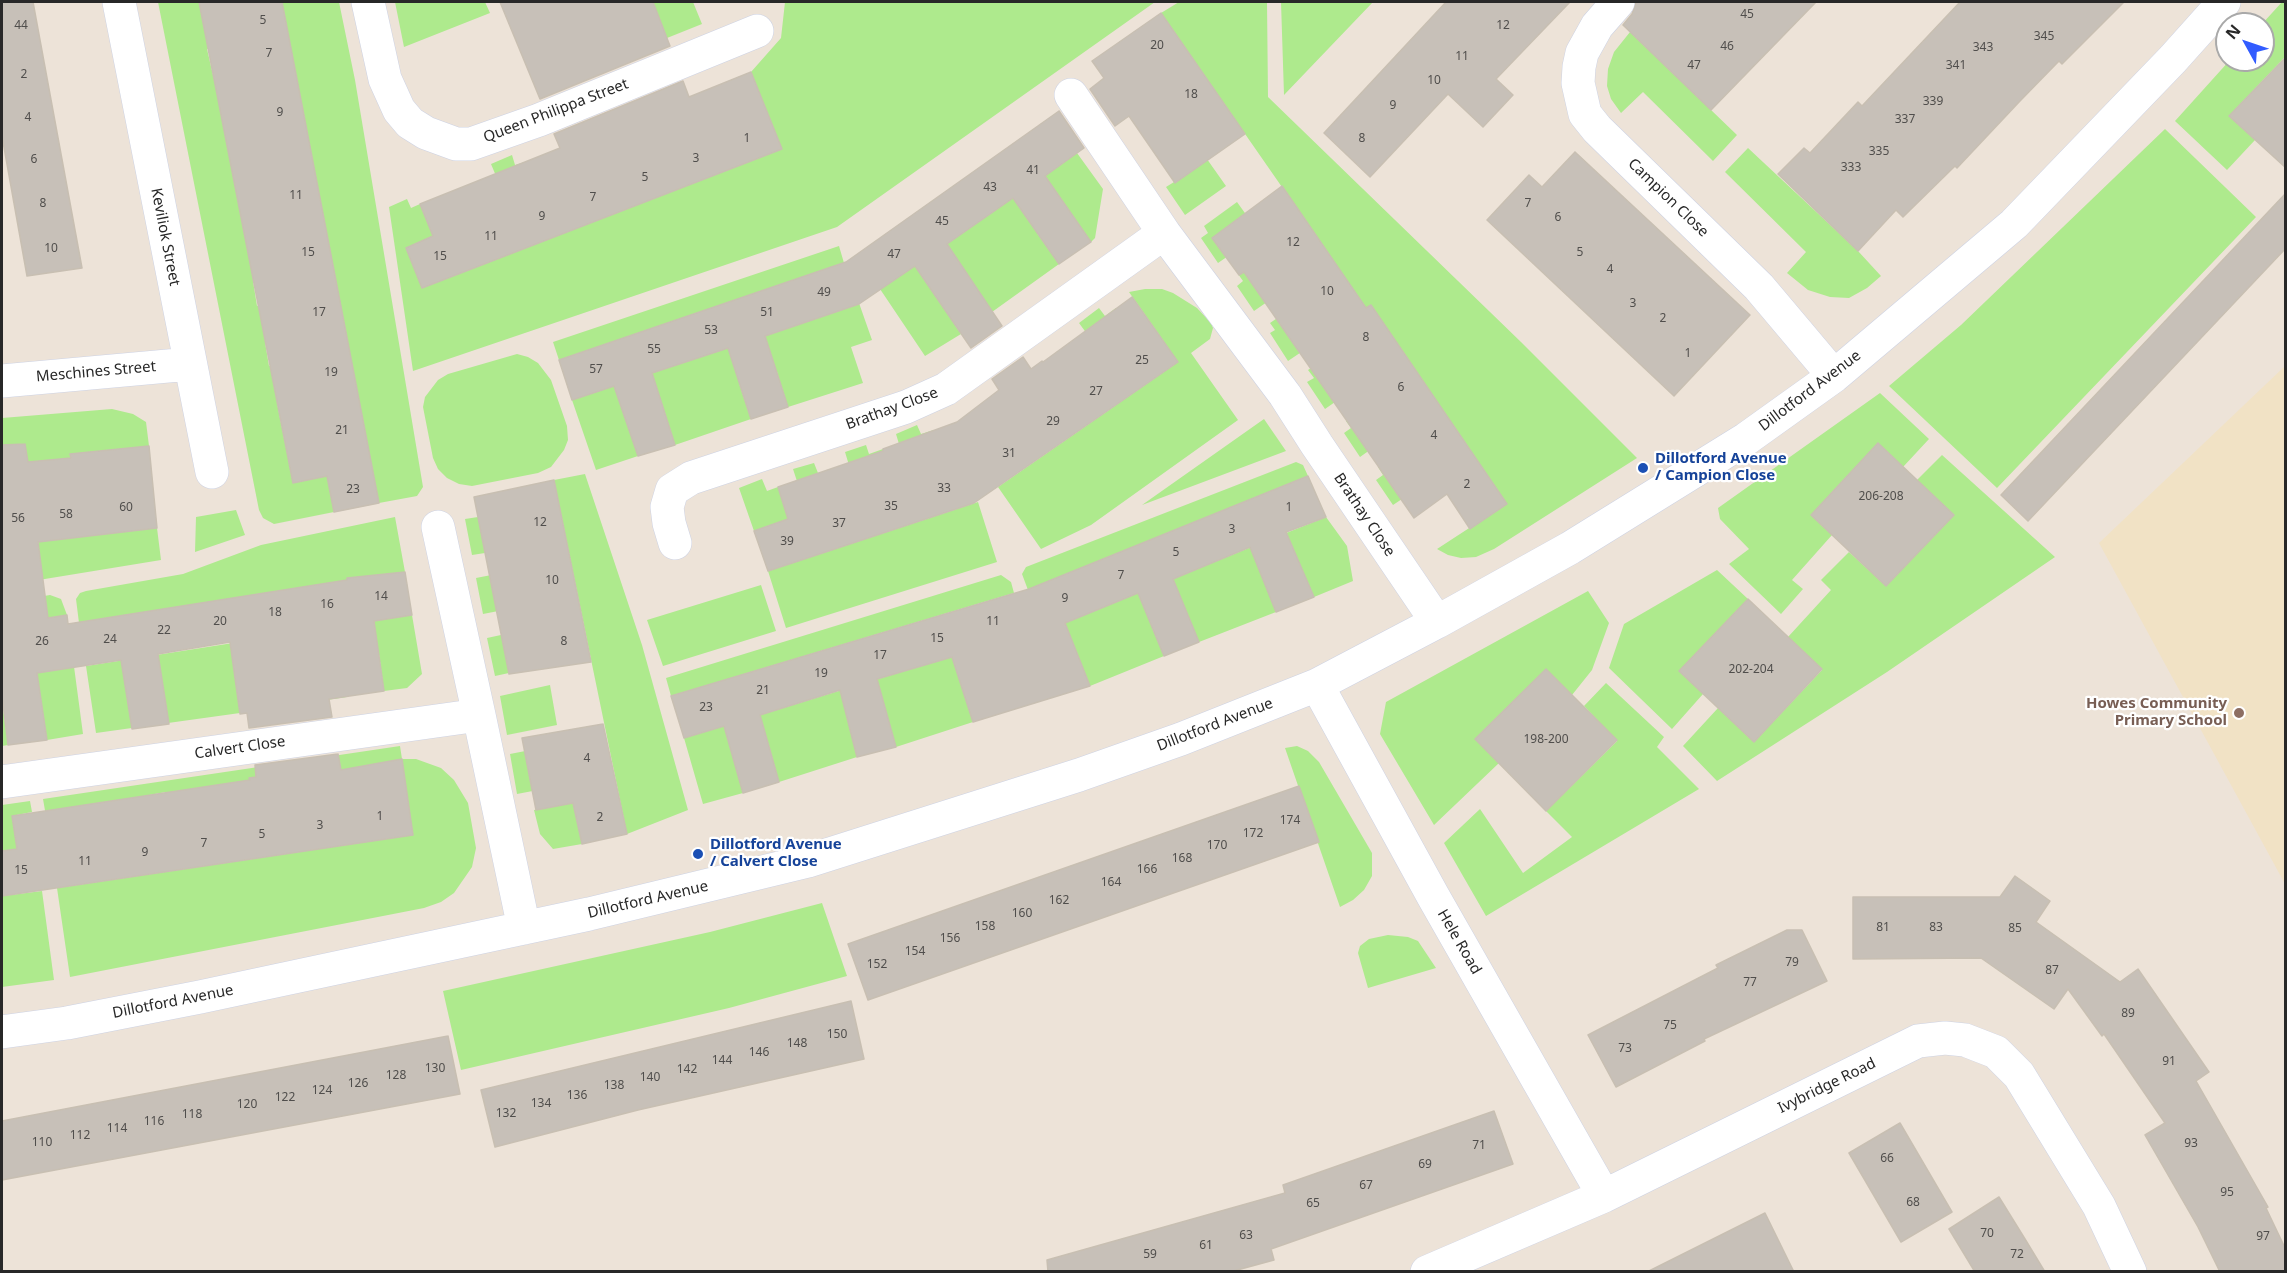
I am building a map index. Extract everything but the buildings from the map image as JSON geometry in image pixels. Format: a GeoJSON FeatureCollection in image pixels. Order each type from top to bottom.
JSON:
{"type":"FeatureCollection","features":[{"type":"Feature","properties":{"kind":"street","name":"Keviliok Street"},"geometry":{"type":"LineString","coordinates":[[119,2],[212,472]]}},
{"type":"Feature","properties":{"kind":"street","name":"Queen Philippa Street"},"geometry":{"type":"LineString","coordinates":[[368,2],[385,79],[399,110],[410,123],[426,133],[456,144],[471,144],[498,135],[757,31]]}},
{"type":"Feature","properties":{"kind":"street","name":"Campion Close"},"geometry":{"type":"LineString","coordinates":[[1618,2],[1597,26],[1582,53],[1578,83],[1585,114],[1597,129],[1759,287],[1834,376]]}},
{"type":"Feature","properties":{"kind":"street","name":"Dillotford Avenue"},"geometry":{"type":"LineString","coordinates":[[2,1032],[67,1023],[200,997],[524,928],[698,889],[808,861],[1079,776],[1181,739],[1317,685],[1570,548],[1746,438],[1834,376],[2014,224],[2224,2]]}},
{"type":"Feature","properties":{"kind":"street","name":"Brathay Close"},"geometry":{"type":"LineString","coordinates":[[1071,95],[1164,233],[1285,395],[1437,622]]}},
{"type":"Feature","properties":{"kind":"street","name":"Brathay Close"},"geometry":{"type":"LineString","coordinates":[[675,543],[667,507],[672,490],[691,478],[906,407],[946,389],[1164,233]]}},
{"type":"Feature","properties":{"kind":"street","name":"Meschines Street"},"geometry":{"type":"LineString","coordinates":[[2,381],[190,364]]}},
{"type":"Feature","properties":{"kind":"street"},"geometry":{"type":"LineString","coordinates":[[438,527],[524,928]]}},
{"type":"Feature","properties":{"kind":"street","name":"Hele Road"},"geometry":{"type":"LineString","coordinates":[[1317,685],[1432,896],[1604,1196]]}},
{"type":"Feature","properties":{"kind":"street","name":"Calvert Close"},"geometry":{"type":"LineString","coordinates":[[2,782],[478,715]]}},
{"type":"Feature","properties":{"kind":"street","name":"Ivybridge Road"},"geometry":{"type":"LineString","coordinates":[[1427,1272],[1604,1196],[1918,1041],[1945,1038],[1965,1040],[1996,1052],[2019,1075],[2099,1206],[2130,1272]]}},
{"type":"Feature","properties":{"kind":"shaded area","name":"Howes Community Primary School"},"geometry":{"type":"Polygon","coordinates":[[[2285,366],[2285,884],[2099,543],[2285,366]]]}},
{"type":"Feature","properties":{"kind":"green space"},"geometry":{"type":"Polygon","coordinates":[[[158,2],[199,2],[202,16],[245,41],[207,49],[213,75],[250,68],[220,108],[225,132],[289,274],[253,281],[257,306],[294,299],[300,335],[265,342],[269,366],[306,360],[277,403],[293,483],[327,476],[334,512],[274,524],[263,518],[259,510],[158,2]]]}},
{"type":"Feature","properties":{"kind":"green space"},"geometry":{"type":"Polygon","coordinates":[[[282,2],[339,2],[355,80],[423,487],[417,496],[379,503],[282,2]]]}},
{"type":"Feature","properties":{"kind":"green space"},"geometry":{"type":"Polygon","coordinates":[[[395,2],[485,2],[490,13],[404,47],[395,2]]]}},
{"type":"Feature","properties":{"kind":"green space"},"geometry":{"type":"Polygon","coordinates":[[[653,2],[693,2],[702,24],[667,38],[653,2]]]}},
{"type":"Feature","properties":{"kind":"green space"},"geometry":{"type":"Polygon","coordinates":[[[785,2],[1155,2],[837,227],[413,371],[389,207],[407,199],[411,208],[420,204],[433,236],[406,248],[422,288],[781,149],[751,72],[781,38],[785,2]]]}},
{"type":"Feature","properties":{"kind":"green space"},"geometry":{"type":"Polygon","coordinates":[[[1179,2],[1267,2],[1268,97],[1637,458],[1494,549],[1476,557],[1461,558],[1437,549],[1506,504],[1371,305],[1366,308],[1161,13],[1179,2]]]}},
{"type":"Feature","properties":{"kind":"green space"},"geometry":{"type":"Polygon","coordinates":[[[1281,2],[1373,2],[1284,95],[1281,2]]]}},
{"type":"Feature","properties":{"kind":"green space"},"geometry":{"type":"Polygon","coordinates":[[[2282,2],[2285,2],[2285,57],[2275,68],[2275,12],[2273,12],[2282,2]]]}},
{"type":"Feature","properties":{"kind":"green space"},"geometry":{"type":"Polygon","coordinates":[[[1630,32],[1737,135],[1713,161],[1643,92],[1621,113],[1611,99],[1607,86],[1608,69],[1614,52],[1630,32]]]}},
{"type":"Feature","properties":{"kind":"green space"},"geometry":{"type":"Polygon","coordinates":[[[2219,72],[2271,72],[2230,115],[2255,140],[2227,170],[2175,121],[2219,72]]]}},
{"type":"Feature","properties":{"kind":"green space"},"geometry":{"type":"Polygon","coordinates":[[[2165,129],[2256,217],[1997,488],[1889,386],[1961,325],[2165,129]]]}},
{"type":"Feature","properties":{"kind":"green space"},"geometry":{"type":"Polygon","coordinates":[[[1748,148],[1858,251],[1881,276],[1867,288],[1849,298],[1830,297],[1808,290],[1787,273],[1806,252],[1725,172],[1748,148]]]}},
{"type":"Feature","properties":{"kind":"green space"},"geometry":{"type":"Polygon","coordinates":[[[1202,152],[1226,186],[1185,215],[1166,187],[1174,182],[1170,175],[1202,152]]]}},
{"type":"Feature","properties":{"kind":"green space"},"geometry":{"type":"Polygon","coordinates":[[[1077,153],[1103,189],[1095,238],[1091,242],[1069,211],[1037,233],[1059,264],[992,312],[955,292],[940,302],[961,334],[925,356],[880,289],[1077,153]]]}},
{"type":"Feature","properties":{"kind":"green space"},"geometry":{"type":"Polygon","coordinates":[[[512,155],[515,165],[525,162],[539,195],[509,207],[491,164],[512,155]]]}},
{"type":"Feature","properties":{"kind":"green space"},"geometry":{"type":"Polygon","coordinates":[[[1237,202],[1260,234],[1218,263],[1201,238],[1208,233],[1204,226],[1237,202]]]}},
{"type":"Feature","properties":{"kind":"green space"},"geometry":{"type":"Polygon","coordinates":[[[839,246],[844,263],[559,360],[553,342],[839,246]]]}},
{"type":"Feature","properties":{"kind":"green space"},"geometry":{"type":"Polygon","coordinates":[[[1271,251],[1293,284],[1254,311],[1237,286],[1243,281],[1238,274],[1271,251]]]}},
{"type":"Feature","properties":{"kind":"green space"},"geometry":{"type":"Polygon","coordinates":[[[1162,289],[1173,293],[1197,308],[1211,323],[1213,328],[1210,339],[1191,353],[1238,420],[1091,525],[1041,549],[998,487],[1178,362],[1129,292],[1162,289]]]}},
{"type":"Feature","properties":{"kind":"green space"},"geometry":{"type":"Polygon","coordinates":[[[1304,300],[1328,334],[1288,361],[1270,333],[1275,330],[1270,323],[1304,300]]]}},
{"type":"Feature","properties":{"kind":"green space"},"geometry":{"type":"Polygon","coordinates":[[[859,303],[872,340],[851,347],[863,383],[788,407],[777,372],[756,377],[739,383],[751,419],[675,445],[664,410],[627,422],[638,456],[596,470],[572,400],[859,303]]]}},
{"type":"Feature","properties":{"kind":"green space"},"geometry":{"type":"Polygon","coordinates":[[[1099,308],[1105,316],[1116,308],[1138,337],[1106,360],[1079,323],[1099,308]]]}},
{"type":"Feature","properties":{"kind":"green space"},"geometry":{"type":"Polygon","coordinates":[[[1344,345],[1368,379],[1325,409],[1307,382],[1314,378],[1308,370],[1344,345]]]}},
{"type":"Feature","properties":{"kind":"green space"},"geometry":{"type":"Polygon","coordinates":[[[517,354],[538,363],[551,380],[567,426],[568,440],[564,450],[551,467],[538,473],[472,486],[459,484],[447,478],[438,469],[433,458],[423,407],[425,397],[438,380],[448,374],[517,354]]]}},
{"type":"Feature","properties":{"kind":"green space"},"geometry":{"type":"Polygon","coordinates":[[[1880,393],[1929,439],[1903,467],[1878,443],[1811,515],[1832,535],[1792,580],[1803,589],[1781,614],[1729,564],[1749,549],[1720,519],[1718,508],[1880,393]]]}},
{"type":"Feature","properties":{"kind":"green space"},"geometry":{"type":"Polygon","coordinates":[[[1379,397],[1401,428],[1360,457],[1344,433],[1351,428],[1346,421],[1379,397]]]}},
{"type":"Feature","properties":{"kind":"green space"},"geometry":{"type":"Polygon","coordinates":[[[112,409],[133,414],[146,422],[149,446],[70,455],[74,490],[2,498],[2,418],[112,409]]]}},
{"type":"Feature","properties":{"kind":"green space"},"geometry":{"type":"Polygon","coordinates":[[[1264,419],[1286,451],[1142,505],[1264,419]]]}},
{"type":"Feature","properties":{"kind":"green space"},"geometry":{"type":"Polygon","coordinates":[[[917,425],[921,434],[934,430],[945,465],[899,444],[896,434],[917,425]]]}},
{"type":"Feature","properties":{"kind":"green space"},"geometry":{"type":"Polygon","coordinates":[[[1412,443],[1435,477],[1393,505],[1376,480],[1383,475],[1378,467],[1412,443]]]}},
{"type":"Feature","properties":{"kind":"green space"},"geometry":{"type":"Polygon","coordinates":[[[866,445],[869,454],[883,449],[894,482],[858,495],[845,452],[866,445]]]}},
{"type":"Feature","properties":{"kind":"green space"},"geometry":{"type":"Polygon","coordinates":[[[1942,455],[2055,557],[1887,672],[1717,781],[1683,746],[1718,708],[1754,742],[1822,670],[1788,637],[1831,590],[1821,580],[1849,552],[1886,586],[1953,515],[1917,480],[1942,455]]]}},
{"type":"Feature","properties":{"kind":"green space"},"geometry":{"type":"Polygon","coordinates":[[[1296,462],[1303,465],[1308,476],[1028,590],[1022,574],[1026,567],[1296,462]]]}},
{"type":"Feature","properties":{"kind":"green space"},"geometry":{"type":"Polygon","coordinates":[[[814,463],[818,473],[832,469],[841,501],[807,512],[793,469],[814,463]]]}},
{"type":"Feature","properties":{"kind":"green space"},"geometry":{"type":"Polygon","coordinates":[[[585,474],[642,645],[688,810],[627,834],[554,480],[585,474]]]}},
{"type":"Feature","properties":{"kind":"green space"},"geometry":{"type":"Polygon","coordinates":[[[762,479],[767,491],[778,487],[788,519],[754,531],[739,488],[762,479]]]}},
{"type":"Feature","properties":{"kind":"green space"},"geometry":{"type":"Polygon","coordinates":[[[978,502],[997,562],[786,628],[768,571],[978,502]]]}},
{"type":"Feature","properties":{"kind":"green space"},"geometry":{"type":"Polygon","coordinates":[[[236,510],[245,535],[195,552],[196,517],[236,510]]]}},
{"type":"Feature","properties":{"kind":"green space"},"geometry":{"type":"Polygon","coordinates":[[[395,517],[405,572],[79,623],[76,599],[80,593],[183,574],[261,545],[395,517]]]}},
{"type":"Feature","properties":{"kind":"green space"},"geometry":{"type":"Polygon","coordinates":[[[478,517],[485,553],[472,555],[465,519],[478,517]]]}},
{"type":"Feature","properties":{"kind":"green space"},"geometry":{"type":"Polygon","coordinates":[[[1326,517],[1347,546],[1353,581],[1314,597],[1298,560],[1261,574],[1276,612],[1199,642],[1184,606],[1168,612],[1149,620],[1164,656],[1090,686],[1076,651],[1045,630],[1326,517]]]}},
{"type":"Feature","properties":{"kind":"green space"},"geometry":{"type":"Polygon","coordinates":[[[157,528],[161,560],[2,586],[2,561],[40,557],[38,540],[157,528]]]}},
{"type":"Feature","properties":{"kind":"green space"},"geometry":{"type":"Polygon","coordinates":[[[527,568],[534,604],[483,614],[476,578],[527,568]]]}},
{"type":"Feature","properties":{"kind":"green space"},"geometry":{"type":"Polygon","coordinates":[[[1717,570],[1748,599],[1680,671],[1703,694],[1672,729],[1609,668],[1624,624],[1717,570]]]}},
{"type":"Feature","properties":{"kind":"green space"},"geometry":{"type":"Polygon","coordinates":[[[1001,575],[1011,582],[1014,593],[671,696],[666,678],[1001,575]]]}},
{"type":"Feature","properties":{"kind":"green space"},"geometry":{"type":"Polygon","coordinates":[[[761,585],[776,631],[663,666],[647,620],[761,585]]]}},
{"type":"Feature","properties":{"kind":"green space"},"geometry":{"type":"Polygon","coordinates":[[[1588,591],[1609,623],[1592,670],[1572,695],[1546,669],[1476,739],[1499,763],[1434,825],[1380,734],[1386,702],[1588,591]]]}},
{"type":"Feature","properties":{"kind":"green space"},"geometry":{"type":"Polygon","coordinates":[[[50,595],[61,599],[67,615],[2,625],[2,603],[50,595]]]}},
{"type":"Feature","properties":{"kind":"green space"},"geometry":{"type":"Polygon","coordinates":[[[412,615],[422,674],[407,688],[384,691],[379,654],[343,660],[347,697],[279,707],[235,675],[240,713],[96,733],[86,666],[412,615]]]}},
{"type":"Feature","properties":{"kind":"green space"},"geometry":{"type":"Polygon","coordinates":[[[538,627],[546,665],[495,676],[487,638],[538,627]]]}},
{"type":"Feature","properties":{"kind":"green space"},"geometry":{"type":"Polygon","coordinates":[[[1026,634],[1046,699],[1008,711],[997,676],[980,681],[962,687],[973,722],[896,747],[885,710],[848,720],[857,757],[779,782],[769,746],[743,793],[703,804],[684,738],[1026,634]]]}},
{"type":"Feature","properties":{"kind":"green space"},"geometry":{"type":"Polygon","coordinates":[[[73,659],[83,734],[47,740],[41,703],[3,708],[8,745],[2,746],[2,669],[73,659]]]}},
{"type":"Feature","properties":{"kind":"green space"},"geometry":{"type":"Polygon","coordinates":[[[1606,683],[1664,737],[1657,747],[1699,789],[1486,916],[1444,843],[1480,809],[1523,873],[1572,837],[1546,811],[1617,741],[1584,706],[1606,683]]]}},
{"type":"Feature","properties":{"kind":"green space"},"geometry":{"type":"Polygon","coordinates":[[[550,685],[557,725],[507,735],[500,696],[550,685]]]}},
{"type":"Feature","properties":{"kind":"green space"},"geometry":{"type":"Polygon","coordinates":[[[561,744],[569,784],[517,794],[510,754],[561,744]]]}},
{"type":"Feature","properties":{"kind":"green space"},"geometry":{"type":"Polygon","coordinates":[[[400,746],[402,759],[416,759],[441,768],[454,780],[468,803],[476,848],[472,867],[454,893],[441,902],[424,908],[70,977],[57,888],[413,835],[346,800],[340,768],[171,826],[166,792],[144,796],[149,829],[107,802],[87,805],[51,845],[43,799],[400,746]]]}},
{"type":"Feature","properties":{"kind":"green space"},"geometry":{"type":"Polygon","coordinates":[[[1297,746],[1308,751],[1319,762],[1372,853],[1372,876],[1364,890],[1353,900],[1340,907],[1285,748],[1297,746]]]}},
{"type":"Feature","properties":{"kind":"green space"},"geometry":{"type":"Polygon","coordinates":[[[30,801],[32,812],[12,816],[17,849],[2,851],[2,805],[30,801]]]}},
{"type":"Feature","properties":{"kind":"green space"},"geometry":{"type":"Polygon","coordinates":[[[573,803],[582,844],[553,849],[540,834],[534,810],[573,803]]]}},
{"type":"Feature","properties":{"kind":"green space"},"geometry":{"type":"Polygon","coordinates":[[[42,891],[54,980],[2,987],[2,896],[42,891]]]}},
{"type":"Feature","properties":{"kind":"green space"},"geometry":{"type":"Polygon","coordinates":[[[822,903],[847,976],[729,1008],[461,1070],[443,991],[710,932],[822,903]]]}},
{"type":"Feature","properties":{"kind":"green space"},"geometry":{"type":"Polygon","coordinates":[[[1388,935],[1408,937],[1418,941],[1436,968],[1368,988],[1358,953],[1360,946],[1369,939],[1388,935]]]}},
{"type":"Feature","properties":{"kind":"place","name":"Dillotford Avenue / Campion Close"},"geometry":{"type":"Point","coordinates":[1643,468]}},
{"type":"Feature","properties":{"kind":"place","name":"Howes Community Primary School"},"geometry":{"type":"Point","coordinates":[2239,713]}},
{"type":"Feature","properties":{"kind":"place","name":"Dillotford Avenue / Calvert Close"},"geometry":{"type":"Point","coordinates":[698,854]}}]}
